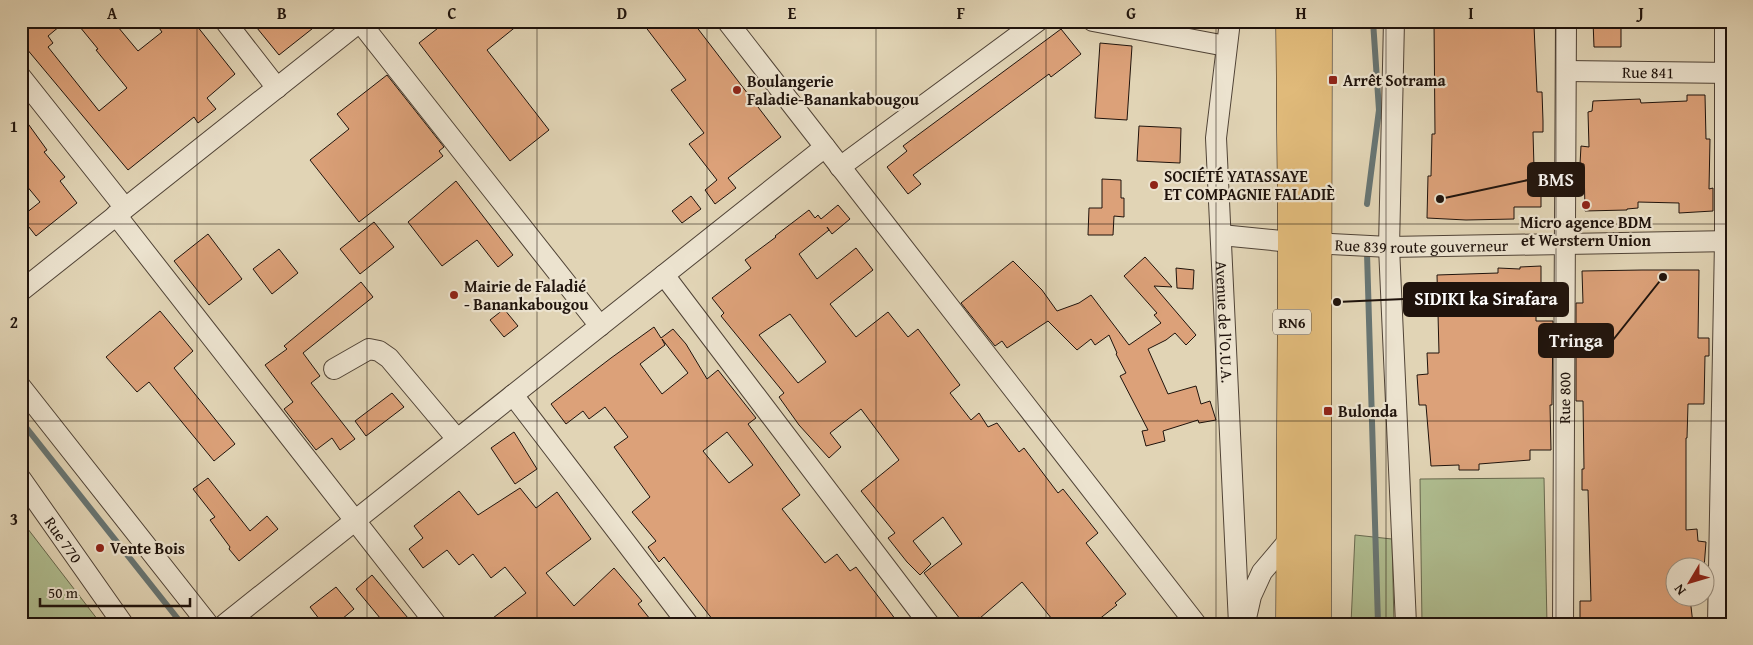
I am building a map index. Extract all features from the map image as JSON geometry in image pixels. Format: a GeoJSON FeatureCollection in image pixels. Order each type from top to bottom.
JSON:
{"type":"FeatureCollection","features":[{"type":"Feature","properties":{"kind":"highway","name":"RN6"},"geometry":{"type":"LineString","coordinates":[[1290,21],[1305,243],[1317,624]]}},
{"type":"Feature","properties":{"kind":"highway","name":"RN6"},"geometry":{"type":"LineString","coordinates":[[1290,624],[1290,538],[1318,21]]}},
{"type":"Feature","properties":{"kind":"street"},"geometry":{"type":"LineString","coordinates":[[225,21],[277,88]]}},
{"type":"Feature","properties":{"kind":"street"},"geometry":{"type":"LineString","coordinates":[[21,291],[361,21],[600,326]]}},
{"type":"Feature","properties":{"kind":"street"},"geometry":{"type":"LineString","coordinates":[[727,21],[1196,624]]}},
{"type":"Feature","properties":{"kind":"street"},"geometry":{"type":"LineString","coordinates":[[840,167],[1038,21]]}},
{"type":"Feature","properties":{"kind":"street"},"geometry":{"type":"LineString","coordinates":[[1093,21],[1226,46]]}},
{"type":"Feature","properties":{"kind":"street","name":"Avenue de l'O.U.A."},"geometry":{"type":"LineString","coordinates":[[1230,21],[1216,138],[1239,624]]}},
{"type":"Feature","properties":{"kind":"street"},"geometry":{"type":"LineString","coordinates":[[1394,21],[1389,247],[1406,624]]}},
{"type":"Feature","properties":{"kind":"street","name":"Rue 800"},"geometry":{"type":"LineString","coordinates":[[1563,624],[1566,21]]}},
{"type":"Feature","properties":{"kind":"street"},"geometry":{"type":"LineString","coordinates":[[1718,624],[1728,241],[1728,73],[1725,21]]}},
{"type":"Feature","properties":{"kind":"street","name":"Rue 841"},"geometry":{"type":"LineString","coordinates":[[1566,71],[1728,73]]}},
{"type":"Feature","properties":{"kind":"street"},"geometry":{"type":"LineString","coordinates":[[21,77],[121,212],[436,624]]}},
{"type":"Feature","properties":{"kind":"street"},"geometry":{"type":"LineString","coordinates":[[225,624],[825,147]]}},
{"type":"Feature","properties":{"kind":"street","name":"Rue 839 route gouverneur"},"geometry":{"type":"LineString","coordinates":[[1221,234],[1305,243],[1389,247],[1728,241]]}},
{"type":"Feature","properties":{"kind":"street"},"geometry":{"type":"LineString","coordinates":[[664,275],[929,624]]}},
{"type":"Feature","properties":{"kind":"street"},"geometry":{"type":"LineString","coordinates":[[334,369],[369,349],[379,351],[389,358],[457,439]]}},
{"type":"Feature","properties":{"kind":"street"},"geometry":{"type":"LineString","coordinates":[[21,387],[208,624]]}},
{"type":"Feature","properties":{"kind":"street"},"geometry":{"type":"LineString","coordinates":[[513,395],[688,624]]}},
{"type":"Feature","properties":{"kind":"street","name":"Rue 770"},"geometry":{"type":"LineString","coordinates":[[21,480],[123,624]]}},
{"type":"Feature","properties":{"kind":"street"},"geometry":{"type":"LineString","coordinates":[[1246,624],[1251,596],[1262,572],[1290,538]]}},
{"type":"Feature","properties":{"kind":"green space"},"geometry":{"type":"Polygon","coordinates":[[[1544,478],[1547,624],[1422,624],[1420,479],[1544,478]]]}},
{"type":"Feature","properties":{"kind":"green space"},"geometry":{"type":"Polygon","coordinates":[[[21,520],[101,624],[21,624],[21,520]]]}},
{"type":"Feature","properties":{"kind":"green space"},"geometry":{"type":"Polygon","coordinates":[[[1355,535],[1392,539],[1394,624],[1351,624],[1355,535]]]}},
{"type":"Feature","properties":{"kind":"building"},"geometry":{"type":"Polygon","coordinates":[[[21,21],[66,21],[48,36],[53,43],[48,47],[99,111],[127,88],[75,21],[113,21],[138,51],[162,32],[154,21],[193,21],[235,74],[207,98],[216,109],[198,123],[194,117],[128,170],[21,42],[21,21]]]}},
{"type":"Feature","properties":{"kind":"building"},"geometry":{"type":"Polygon","coordinates":[[[266,21],[322,21],[279,55],[257,28],[266,21]]]}},
{"type":"Feature","properties":{"kind":"building"},"geometry":{"type":"Polygon","coordinates":[[[447,21],[523,21],[487,50],[549,130],[510,161],[419,43],[447,21]]]}},
{"type":"Feature","properties":{"kind":"building"},"geometry":{"type":"Polygon","coordinates":[[[641,21],[692,21],[781,137],[728,178],[736,188],[715,204],[705,190],[717,180],[689,144],[704,133],[671,90],[686,80],[641,21]]]}},
{"type":"Feature","properties":{"kind":"building"},"geometry":{"type":"Polygon","coordinates":[[[1434,21],[1498,21],[1498,27],[1534,26],[1537,92],[1542,92],[1543,132],[1533,132],[1534,168],[1541,168],[1541,207],[1514,207],[1514,219],[1466,220],[1427,218],[1432,134],[1435,134],[1434,21]]]}},
{"type":"Feature","properties":{"kind":"building"},"geometry":{"type":"Polygon","coordinates":[[[1593,21],[1621,21],[1621,47],[1594,47],[1593,21]]]}},
{"type":"Feature","properties":{"kind":"building"},"geometry":{"type":"Polygon","coordinates":[[[1061,29],[1081,54],[1051,77],[1049,74],[913,175],[921,184],[908,194],[887,167],[907,151],[903,146],[1061,29]]]}},
{"type":"Feature","properties":{"kind":"building"},"geometry":{"type":"Polygon","coordinates":[[[1100,43],[1132,46],[1127,120],[1095,118],[1100,43]]]}},
{"type":"Feature","properties":{"kind":"building"},"geometry":{"type":"Polygon","coordinates":[[[387,75],[444,147],[439,151],[443,156],[359,222],[310,160],[349,129],[337,114],[387,75]]]}},
{"type":"Feature","properties":{"kind":"building"},"geometry":{"type":"Polygon","coordinates":[[[1687,95],[1705,95],[1706,139],[1710,139],[1709,189],[1713,188],[1713,211],[1679,213],[1679,203],[1638,202],[1638,208],[1627,210],[1585,211],[1584,164],[1580,164],[1581,146],[1589,147],[1588,112],[1592,111],[1593,101],[1640,99],[1641,103],[1687,101],[1687,95]]]}},
{"type":"Feature","properties":{"kind":"building"},"geometry":{"type":"Polygon","coordinates":[[[21,114],[47,150],[44,152],[65,177],[60,181],[77,203],[36,236],[21,217],[40,202],[21,179],[21,114]]]}},
{"type":"Feature","properties":{"kind":"building"},"geometry":{"type":"Polygon","coordinates":[[[1139,126],[1181,128],[1180,163],[1137,161],[1139,126]]]}},
{"type":"Feature","properties":{"kind":"building"},"geometry":{"type":"Polygon","coordinates":[[[1102,179],[1121,180],[1121,198],[1124,198],[1124,217],[1114,216],[1113,235],[1088,235],[1089,208],[1102,208],[1102,179]]]}},
{"type":"Feature","properties":{"kind":"building"},"geometry":{"type":"Polygon","coordinates":[[[456,181],[513,255],[498,267],[477,240],[442,266],[408,222],[456,181]]]}},
{"type":"Feature","properties":{"kind":"building"},"geometry":{"type":"Polygon","coordinates":[[[691,196],[701,209],[682,223],[672,211],[691,196]]]}},
{"type":"Feature","properties":{"kind":"building"},"geometry":{"type":"Polygon","coordinates":[[[838,205],[850,219],[832,234],[827,227],[829,230],[799,254],[817,279],[856,248],[873,270],[830,304],[856,337],[888,312],[908,337],[918,329],[960,385],[950,393],[971,420],[979,413],[988,427],[997,423],[1019,452],[1024,448],[1058,493],[1063,489],[1098,533],[1086,543],[1126,594],[1115,603],[1117,605],[1093,624],[1056,624],[1022,582],[980,618],[970,624],[964,624],[924,573],[962,544],[943,517],[913,541],[931,564],[920,575],[888,538],[895,533],[861,491],[899,460],[861,409],[830,433],[841,447],[829,458],[799,425],[779,397],[784,393],[721,316],[724,313],[712,298],[751,268],[745,260],[809,210],[815,218],[818,215],[821,219],[838,205]],[[790,314],[759,335],[798,383],[826,362],[790,314]]]}},
{"type":"Feature","properties":{"kind":"building"},"geometry":{"type":"Polygon","coordinates":[[[374,222],[394,247],[360,274],[340,249],[374,222]]]}},
{"type":"Feature","properties":{"kind":"building"},"geometry":{"type":"Polygon","coordinates":[[[208,234],[242,279],[209,305],[174,261],[208,234]]]}},
{"type":"Feature","properties":{"kind":"building"},"geometry":{"type":"Polygon","coordinates":[[[279,249],[298,273],[272,294],[253,269],[279,249]]]}},
{"type":"Feature","properties":{"kind":"building"},"geometry":{"type":"Polygon","coordinates":[[[1145,257],[1172,287],[1154,286],[1196,335],[1186,345],[1175,333],[1148,349],[1168,394],[1196,386],[1201,404],[1210,401],[1216,420],[1199,423],[1198,420],[1163,431],[1165,441],[1146,446],[1142,431],[1148,430],[1120,376],[1126,373],[1109,335],[1095,345],[1091,339],[1077,350],[1048,321],[1007,348],[1002,341],[995,346],[961,303],[1013,261],[1042,290],[1057,311],[1079,303],[1091,295],[1129,345],[1161,323],[1154,315],[1157,313],[1124,276],[1145,257]]]}},
{"type":"Feature","properties":{"kind":"building"},"geometry":{"type":"Polygon","coordinates":[[[1541,266],[1541,285],[1536,285],[1536,321],[1553,321],[1552,405],[1550,405],[1551,450],[1530,450],[1530,460],[1479,464],[1479,470],[1459,470],[1459,465],[1431,466],[1426,405],[1419,405],[1417,375],[1428,374],[1427,353],[1439,353],[1437,275],[1498,273],[1498,268],[1520,269],[1520,267],[1541,266]]]}},
{"type":"Feature","properties":{"kind":"building"},"geometry":{"type":"Polygon","coordinates":[[[1176,268],[1194,270],[1193,289],[1177,288],[1176,268]]]}},
{"type":"Feature","properties":{"kind":"building"},"geometry":{"type":"Polygon","coordinates":[[[1699,270],[1698,338],[1709,338],[1709,356],[1705,356],[1704,404],[1688,404],[1686,530],[1697,529],[1698,541],[1706,542],[1705,558],[1666,558],[1666,608],[1691,608],[1693,624],[1580,624],[1580,601],[1591,601],[1588,490],[1582,490],[1582,469],[1584,469],[1583,401],[1576,401],[1576,303],[1583,303],[1582,271],[1699,270]]]}},
{"type":"Feature","properties":{"kind":"building"},"geometry":{"type":"Polygon","coordinates":[[[361,282],[373,297],[303,353],[320,376],[311,383],[355,439],[340,450],[332,438],[316,450],[284,409],[293,402],[265,365],[287,349],[284,346],[361,282]]]}},
{"type":"Feature","properties":{"kind":"building"},"geometry":{"type":"Polygon","coordinates":[[[504,309],[518,326],[504,337],[490,320],[504,309]]]}},
{"type":"Feature","properties":{"kind":"building"},"geometry":{"type":"Polygon","coordinates":[[[160,311],[193,351],[174,368],[235,444],[214,461],[149,382],[137,392],[106,357],[160,311]]]}},
{"type":"Feature","properties":{"kind":"building"},"geometry":{"type":"Polygon","coordinates":[[[654,327],[661,338],[673,329],[686,344],[707,379],[718,370],[756,418],[748,424],[800,495],[782,509],[825,563],[837,554],[850,571],[856,567],[899,624],[716,624],[664,557],[659,562],[648,547],[656,541],[632,512],[650,497],[614,447],[628,437],[605,407],[589,419],[583,411],[566,424],[551,404],[654,327]],[[662,339],[665,345],[640,364],[662,394],[688,373],[662,339]],[[727,432],[703,451],[729,483],[753,465],[727,432]]]}},
{"type":"Feature","properties":{"kind":"building"},"geometry":{"type":"Polygon","coordinates":[[[392,393],[404,407],[366,436],[355,421],[392,393]]]}},
{"type":"Feature","properties":{"kind":"building"},"geometry":{"type":"Polygon","coordinates":[[[514,432],[537,469],[515,484],[491,448],[514,432]]]}},
{"type":"Feature","properties":{"kind":"building"},"geometry":{"type":"Polygon","coordinates":[[[208,478],[250,531],[267,516],[278,529],[239,561],[210,520],[215,517],[193,489],[208,478]]]}},
{"type":"Feature","properties":{"kind":"building"},"geometry":{"type":"Polygon","coordinates":[[[520,488],[536,508],[557,492],[591,539],[546,573],[574,606],[614,568],[642,601],[638,604],[654,624],[485,624],[526,593],[505,567],[491,578],[473,554],[459,565],[447,550],[423,568],[409,549],[423,538],[414,526],[459,491],[478,515],[520,488]]]}},
{"type":"Feature","properties":{"kind":"building"},"geometry":{"type":"Polygon","coordinates":[[[372,575],[413,624],[385,624],[356,589],[372,575]]]}},
{"type":"Feature","properties":{"kind":"building"},"geometry":{"type":"Polygon","coordinates":[[[336,587],[354,609],[336,624],[323,624],[310,607],[336,587]]]}},
{"type":"Feature","properties":{"kind":"waterway"},"geometry":{"type":"LineString","coordinates":[[1367,204],[1379,110],[1373,21]]}},
{"type":"Feature","properties":{"kind":"waterway"},"geometry":{"type":"LineString","coordinates":[[1367,253],[1378,624]]}},
{"type":"Feature","properties":{"kind":"waterway"},"geometry":{"type":"LineString","coordinates":[[21,421],[178,619]]}},
{"type":"Feature","properties":{"kind":"place","name":"Arrêt Sotrama"},"geometry":{"type":"Point","coordinates":[1333,80]}},
{"type":"Feature","properties":{"kind":"place","name":"Boulangerie Faladie-Banankabougou"},"geometry":{"type":"Point","coordinates":[737,90]}},
{"type":"Feature","properties":{"kind":"place","name":"SOCIÉTÉ YATASSAYE ET COMPAGNIE FALADIÈ"},"geometry":{"type":"Point","coordinates":[1154,185]}},
{"type":"Feature","properties":{"kind":"place","name":"BMS"},"geometry":{"type":"Point","coordinates":[1440,199]}},
{"type":"Feature","properties":{"kind":"place","name":"Micro agence BDM et Werstern Union"},"geometry":{"type":"Point","coordinates":[1586,205]}},
{"type":"Feature","properties":{"kind":"place","name":"Tringa"},"geometry":{"type":"Point","coordinates":[1663,277]}},
{"type":"Feature","properties":{"kind":"place","name":"Mairie de Faladié - Banankabougou"},"geometry":{"type":"Point","coordinates":[454,295]}},
{"type":"Feature","properties":{"kind":"place","name":"SIDIKI ka Sirafara"},"geometry":{"type":"Point","coordinates":[1337,302]}},
{"type":"Feature","properties":{"kind":"place","name":"Bulonda"},"geometry":{"type":"Point","coordinates":[1328,411]}},
{"type":"Feature","properties":{"kind":"place","name":"Vente Bois"},"geometry":{"type":"Point","coordinates":[100,548]}}]}
